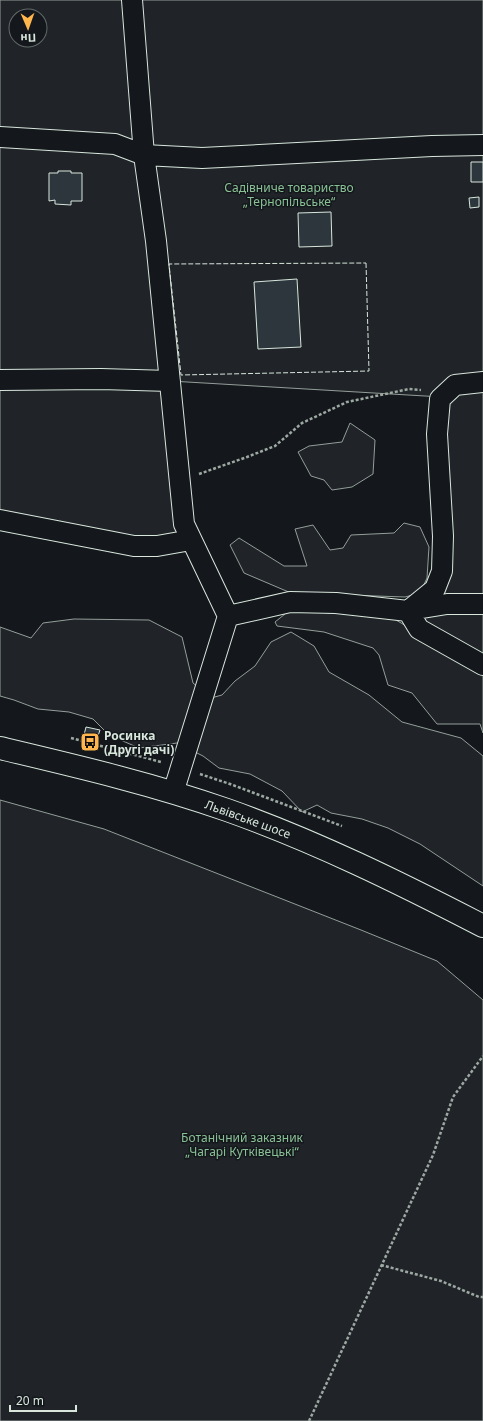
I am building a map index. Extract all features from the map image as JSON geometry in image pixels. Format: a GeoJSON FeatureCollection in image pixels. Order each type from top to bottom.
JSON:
{"type":"FeatureCollection","features":[{"type":"Feature","properties":{"kind":"highway","name":"Львівське шосе"},"geometry":{"type":"LineString","coordinates":[[0,748],[71,765],[173,793],[227,810],[332,852],[483,926]]}},
{"type":"Feature","properties":{"kind":"street"},"geometry":{"type":"LineString","coordinates":[[132,0],[144,155],[156,241],[184,524],[228,616],[173,793]]}},
{"type":"Feature","properties":{"kind":"street"},"geometry":{"type":"LineString","coordinates":[[0,137],[115,144],[144,155],[202,158],[432,146],[483,146]]}},
{"type":"Feature","properties":{"kind":"street"},"geometry":{"type":"LineString","coordinates":[[0,380],[101,379],[170,381]]}},
{"type":"Feature","properties":{"kind":"street"},"geometry":{"type":"LineString","coordinates":[[408,611],[435,589],[442,571],[443,536],[438,434],[440,399],[455,384],[483,382]]}},
{"type":"Feature","properties":{"kind":"street"},"geometry":{"type":"LineString","coordinates":[[0,520],[134,546],[157,546],[191,540]]}},
{"type":"Feature","properties":{"kind":"street"},"geometry":{"type":"LineString","coordinates":[[228,616],[290,602],[336,603],[408,611],[447,604],[483,604]]}},
{"type":"Feature","properties":{"kind":"street"},"geometry":{"type":"LineString","coordinates":[[408,611],[419,630],[483,665]]}},
{"type":"Feature","properties":{"kind":"path"},"geometry":{"type":"LineString","coordinates":[[180,481],[275,446],[302,423],[347,402],[409,389]]}},
{"type":"Feature","properties":{"kind":"path"},"geometry":{"type":"LineString","coordinates":[[309,1421],[433,1155],[453,1097],[483,1056]]}},
{"type":"Feature","properties":{"kind":"path"},"geometry":{"type":"LineString","coordinates":[[381,1265],[441,1281],[479,1297],[483,1297]]}},
{"type":"Feature","properties":{"kind":"green space","name":"Садівниче товариство „Тернопільське“"},"geometry":{"type":"Polygon","coordinates":[[[0,0],[483,0],[483,665],[419,629],[435,589],[442,397],[170,381],[191,540],[157,546],[0,520],[0,0]]]}},
{"type":"Feature","properties":{"kind":"green space"},"geometry":{"type":"Polygon","coordinates":[[[350,423],[375,440],[373,474],[352,487],[332,490],[324,480],[311,476],[298,452],[309,446],[342,442],[350,423]]]}},
{"type":"Feature","properties":{"kind":"green space"},"geometry":{"type":"Polygon","coordinates":[[[404,523],[420,527],[429,547],[427,578],[420,593],[405,597],[291,593],[244,573],[230,545],[239,538],[284,566],[307,566],[295,529],[313,525],[330,550],[343,548],[351,535],[394,533],[404,523]]]}},
{"type":"Feature","properties":{"kind":"green space"},"geometry":{"type":"Polygon","coordinates":[[[295,606],[328,613],[386,614],[483,672],[483,733],[480,724],[437,724],[412,693],[388,685],[379,655],[373,648],[324,632],[277,626],[275,622],[295,606]]]}},
{"type":"Feature","properties":{"kind":"green space"},"geometry":{"type":"Polygon","coordinates":[[[74,619],[149,620],[182,637],[193,683],[211,698],[222,695],[235,681],[255,666],[271,642],[291,632],[314,646],[329,672],[369,695],[402,722],[461,738],[483,756],[483,886],[420,844],[388,828],[362,819],[331,813],[317,805],[302,812],[282,791],[250,774],[219,768],[203,756],[177,743],[139,748],[109,735],[93,719],[69,712],[38,709],[0,696],[0,627],[31,638],[43,623],[74,619]]]}},
{"type":"Feature","properties":{"kind":"green space","name":"Ботанічний заказник „Чагарі Кутківецькі“"},"geometry":{"type":"Polygon","coordinates":[[[0,800],[104,829],[437,961],[483,1000],[483,1421],[0,1421],[0,800]]]}},
{"type":"Feature","properties":{"kind":"building"},"geometry":{"type":"Polygon","coordinates":[[[471,162],[483,162],[483,182],[471,182],[471,162]]]}},
{"type":"Feature","properties":{"kind":"building"},"geometry":{"type":"Polygon","coordinates":[[[58,171],[82,173],[82,201],[71,201],[71,205],[55,204],[55,200],[49,201],[49,173],[58,173],[58,171]]]}},
{"type":"Feature","properties":{"kind":"building"},"geometry":{"type":"Polygon","coordinates":[[[479,197],[479,207],[470,208],[469,198],[479,197]]]}},
{"type":"Feature","properties":{"kind":"building"},"geometry":{"type":"Polygon","coordinates":[[[331,212],[332,246],[299,247],[298,213],[331,212]]]}},
{"type":"Feature","properties":{"kind":"building"},"geometry":{"type":"Polygon","coordinates":[[[297,279],[301,347],[258,349],[254,282],[297,279]]]}},
{"type":"Feature","properties":{"kind":"building"},"geometry":{"type":"Polygon","coordinates":[[[86,727],[100,730],[97,739],[84,735],[86,727]]]}},
{"type":"Feature","properties":{"kind":"fence"},"geometry":{"type":"LineString","coordinates":[[366,263],[369,371],[181,375],[169,264],[366,263]]}},
{"type":"Feature","properties":{"kind":"place","name":"Росинка (Другі дачі)"},"geometry":{"type":"Point","coordinates":[90,742]}}]}
